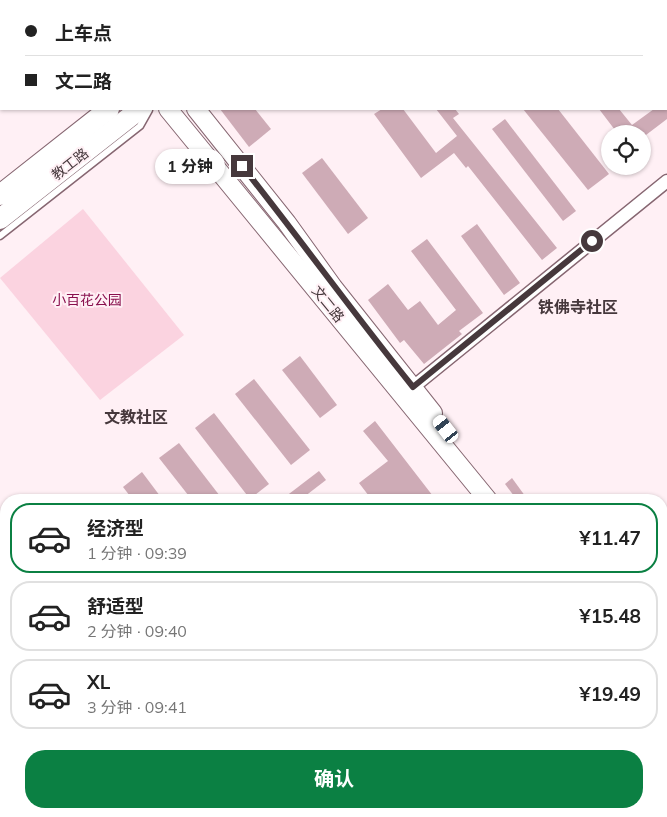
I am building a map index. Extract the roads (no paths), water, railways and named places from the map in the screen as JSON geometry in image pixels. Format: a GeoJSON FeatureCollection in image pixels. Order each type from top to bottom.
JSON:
{"type":"FeatureCollection","features":[{"type":"Feature","properties":{"kind":"main road","name":"教工路"},"geometry":{"type":"LineString","coordinates":[[0,195],[108,110]]}},
{"type":"Feature","properties":{"kind":"main road","name":"教工路"},"geometry":{"type":"LineString","coordinates":[[0,219],[139,110]]}},
{"type":"Feature","properties":{"kind":"main road","name":"文二路"},"geometry":{"type":"LineString","coordinates":[[169,110],[497,494]]}},
{"type":"Feature","properties":{"kind":"main road","name":"文二路"},"geometry":{"type":"LineString","coordinates":[[197,110],[287,223],[484,494]]}},
{"type":"Feature","properties":{"kind":"street"},"geometry":{"type":"LineString","coordinates":[[408,391],[667,181]]}},
{"type":"Feature","properties":{"kind":"lane"},"geometry":{"type":"LineString","coordinates":[[0,236],[140,126],[149,110]]}},
{"type":"Feature","properties":{"kind":"district","name":"铁佛寺社区"},"geometry":{"type":"Point","coordinates":[578,307]}},
{"type":"Feature","properties":{"kind":"district","name":"文教社区"},"geometry":{"type":"Point","coordinates":[136,417]}},
{"type":"Feature","properties":{"kind":"park label","name":"小百花公园"},"geometry":{"type":"Point","coordinates":[87,300]}}]}
